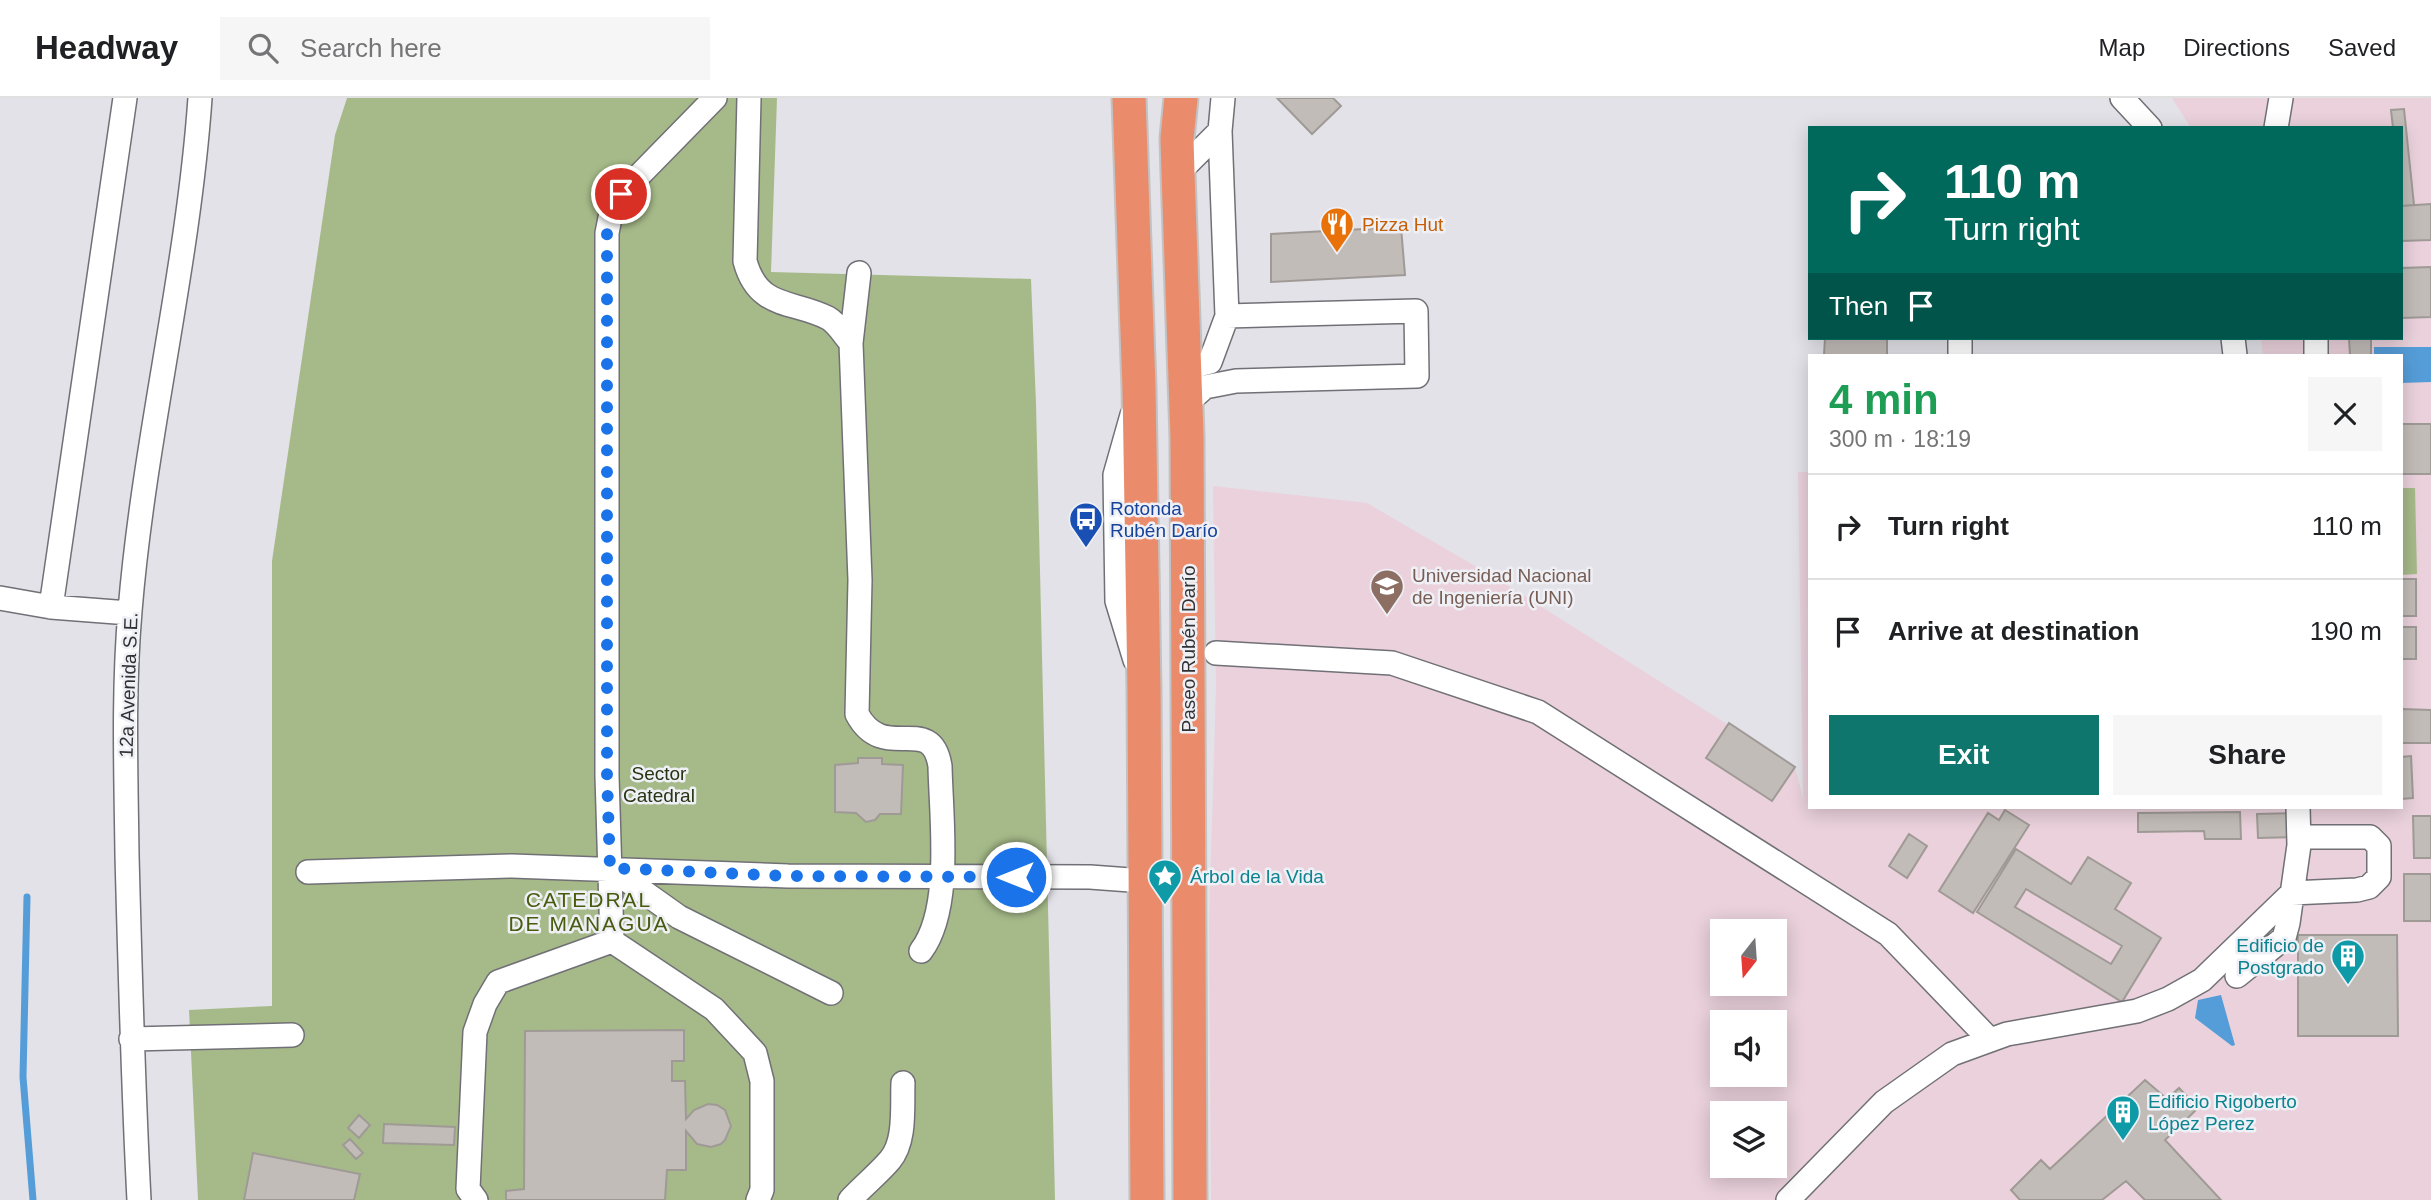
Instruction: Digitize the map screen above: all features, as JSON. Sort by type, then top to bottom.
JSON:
[{"type":"highway","points":[[1129,98],[1139,389],[1144,690],[1147,1200]]},
{"type":"highway","name":"Paseo Rubén Darío","points":[[1181,98],[1177,138],[1187,437],[1190,1200]]},
{"type":"street","points":[[51,607],[125,98]]},
{"type":"street","name":"12a Avenida S.E.","points":[[139,1200],[131,1040],[126,712],[130,612],[143,502],[194,174],[200,98]]},
{"type":"street","name":"12a Avenida S.E.","points":[[194,174],[215,98]]},
{"type":"street","points":[[612,941],[607,776],[607,233],[611,213],[621,194],[715,98]]},
{"type":"street","points":[[749,98],[745,261],[748,272],[756,286],[767,296],[830,319],[851,343]]},
{"type":"street","points":[[1185,368],[1210,362],[1227,316],[1220,131],[1223,98]]},
{"type":"street","points":[[2122,98],[2148,126]]},
{"type":"street","points":[[2276,126],[2281,98]]},
{"type":"street","points":[[1178,173],[1220,131]]},
{"type":"street","points":[[859,273],[851,343],[860,580],[857,714],[863,726],[876,736],[920,739],[933,744],[938,752],[942,877],[936,924],[929,940],[920,951]]},
{"type":"street","points":[[1187,437],[1189,401],[1205,387],[1236,381],[1417,376],[1416,311],[1227,316]]},
{"type":"street","points":[[0,598],[51,607],[130,612]]},
{"type":"street","points":[[1216,653],[1392,663],[1538,712],[1888,933],[1989,1039]]},
{"type":"street","points":[[2236,976],[2284,938],[2299,836],[2298,809]]},
{"type":"street","points":[[1788,1200],[1884,1102],[1952,1054],[1989,1039],[2137,1011],[2168,999],[2202,980],[2292,893],[2357,890],[2369,887],[2379,877],[2379,846],[2370,837],[2299,836]]},
{"type":"street","points":[[308,872],[512,866],[788,876],[1090,877],[1144,881]]},
{"type":"street","points":[[610,868],[679,917],[831,993]]},
{"type":"street","points":[[476,1200],[468,1189],[475,1032],[485,1004],[498,982],[612,941]]},
{"type":"street","points":[[612,941],[714,1009],[755,1052],[762,1081],[762,1190],[758,1200]]},
{"type":"street","points":[[131,1040],[292,1035]]},
{"type":"street","points":[[850,1200],[892,1158],[898,1146],[903,1083]]},
{"type":"shaded area","name":"Universidad Nacional de Ingeniería (UNI)","points":[[2172,98],[2431,98],[2431,1200],[1211,1200],[1209,924],[1216,688],[1213,486],[1367,503],[1499,580],[1795,767],[1803,798],[1798,472],[1808,472],[1808,809],[2403,809],[2403,354],[2263,354],[2261,340],[2403,340],[2403,126],[2190,126]]},
{"type":"green space","name":"Sector Catedral","points":[[347,98],[777,98],[771,272],[1031,279],[1055,1200],[198,1200],[189,1010],[272,1006],[272,561],[335,135]]},
{"type":"green space","points":[[2403,488],[2415,488],[2417,574],[2403,575]]},
{"type":"water","points":[[2374,347],[2431,347],[2431,382],[2403,383],[2403,354],[2374,354]]},
{"type":"water","points":[[2221,995],[2235,1045],[2232,1046],[2195,1018],[2198,1000]]},
{"type":"building","points":[[1277,98],[1333,98],[1341,106],[1312,134]]},
{"type":"building","points":[[2404,109],[2414,205],[2403,206],[2403,126],[2393,126],[2391,110]]},
{"type":"building","points":[[2431,204],[2431,240],[2403,241],[2403,206]]},
{"type":"building","name":"Pizza Hut","points":[[1401,227],[1405,275],[1271,282],[1271,234]]},
{"type":"building","points":[[2431,267],[2431,317],[2403,318],[2403,268]]},
{"type":"building","points":[[1825,340],[1887,340],[1887,354],[1824,354]]},
{"type":"building","points":[[2349,340],[2371,340],[2371,354],[2350,354]]},
{"type":"building","points":[[2403,424],[2431,424],[2431,474],[2403,474]]},
{"type":"building","points":[[2403,579],[2416,579],[2416,616],[2403,616]]},
{"type":"building","points":[[2403,627],[2416,627],[2416,659],[2403,659]]},
{"type":"building","points":[[2403,709],[2431,710],[2431,743],[2403,743]]},
{"type":"building","points":[[1729,723],[1795,767],[1772,801],[1706,758]]},
{"type":"building","points":[[2411,756],[2413,798],[2403,799],[2403,757]]},
{"type":"building","points":[[858,758],[882,758],[882,764],[903,765],[901,814],[880,814],[875,820],[866,822],[856,813],[835,812],[835,765],[858,763]]},
{"type":"building","points":[[2005,810],[2029,825],[1973,913],[1939,891],[1988,813],[1999,820]]},
{"type":"building","points":[[2240,812],[2241,839],[2205,839],[2204,831],[2138,832],[2138,813]]},
{"type":"building","points":[[2294,813],[2295,837],[2258,838],[2257,814]]},
{"type":"building","points":[[2413,816],[2431,816],[2431,858],[2414,858]]},
{"type":"building","points":[[1909,834],[1927,846],[1907,878],[1889,866]]},
{"type":"building","points":[[2016,849],[2071,884],[2088,857],[2131,883],[2115,909],[2161,938],[2122,1002],[1977,912]],"holes":[[[2026,889],[2122,946],[2111,964],[2015,907]]]},
{"type":"building","points":[[2404,874],[2431,874],[2431,921],[2404,921]]},
{"type":"building","name":"Edificio de Postgrado","points":[[2298,935],[2397,935],[2398,1036],[2298,1036]]},
{"type":"building","points":[[684,1030],[684,1061],[672,1061],[672,1081],[685,1081],[686,1119],[694,1110],[708,1104],[717,1105],[725,1110],[731,1126],[725,1140],[711,1147],[697,1144],[686,1131],[686,1170],[667,1170],[665,1200],[506,1200],[506,1191],[524,1189],[525,1031]]},
{"type":"building","name":"Edificio Rigoberto López Perez","points":[[2145,1080],[2167,1099],[2179,1088],[2198,1108],[2165,1140],[2221,1200],[2145,1200],[2126,1181],[2102,1200],[2020,1200],[2011,1190],[2041,1160],[2050,1169]]},
{"type":"building","points":[[359,1115],[370,1125],[359,1138],[348,1128]]},
{"type":"building","points":[[384,1124],[455,1127],[454,1145],[383,1143]]},
{"type":"building","points":[[350,1139],[363,1153],[356,1159],[343,1145]]},
{"type":"building","points":[[253,1153],[360,1174],[354,1200],[244,1200]]},
{"type":"waterway","points":[[27,897],[23,1077],[33,1200]]},
{"type":"place","name":"Pizza Hut","points":[[1337,254]]},
{"type":"place","name":"Rotonda Rubén Darío","points":[[1086,549]]},
{"type":"place","name":"Universidad Nacional de Ingeniería (UNI)","points":[[1387,616]]},
{"type":"place","name":"Árbol de la Vida","points":[[1165,906]]},
{"type":"place","name":"Edificio de Postgrado","points":[[2348,986]]},
{"type":"place","name":"Edificio Rigoberto López Perez","points":[[2123,1142]]},
{"type":"district","name":"CATEDRAL DE MANAGUA","points":[[589,912]]},
{"type":"route","points":[[621,194],[611,213],[607,233],[607,776],[610,868],[788,876],[1016,877]]}]
